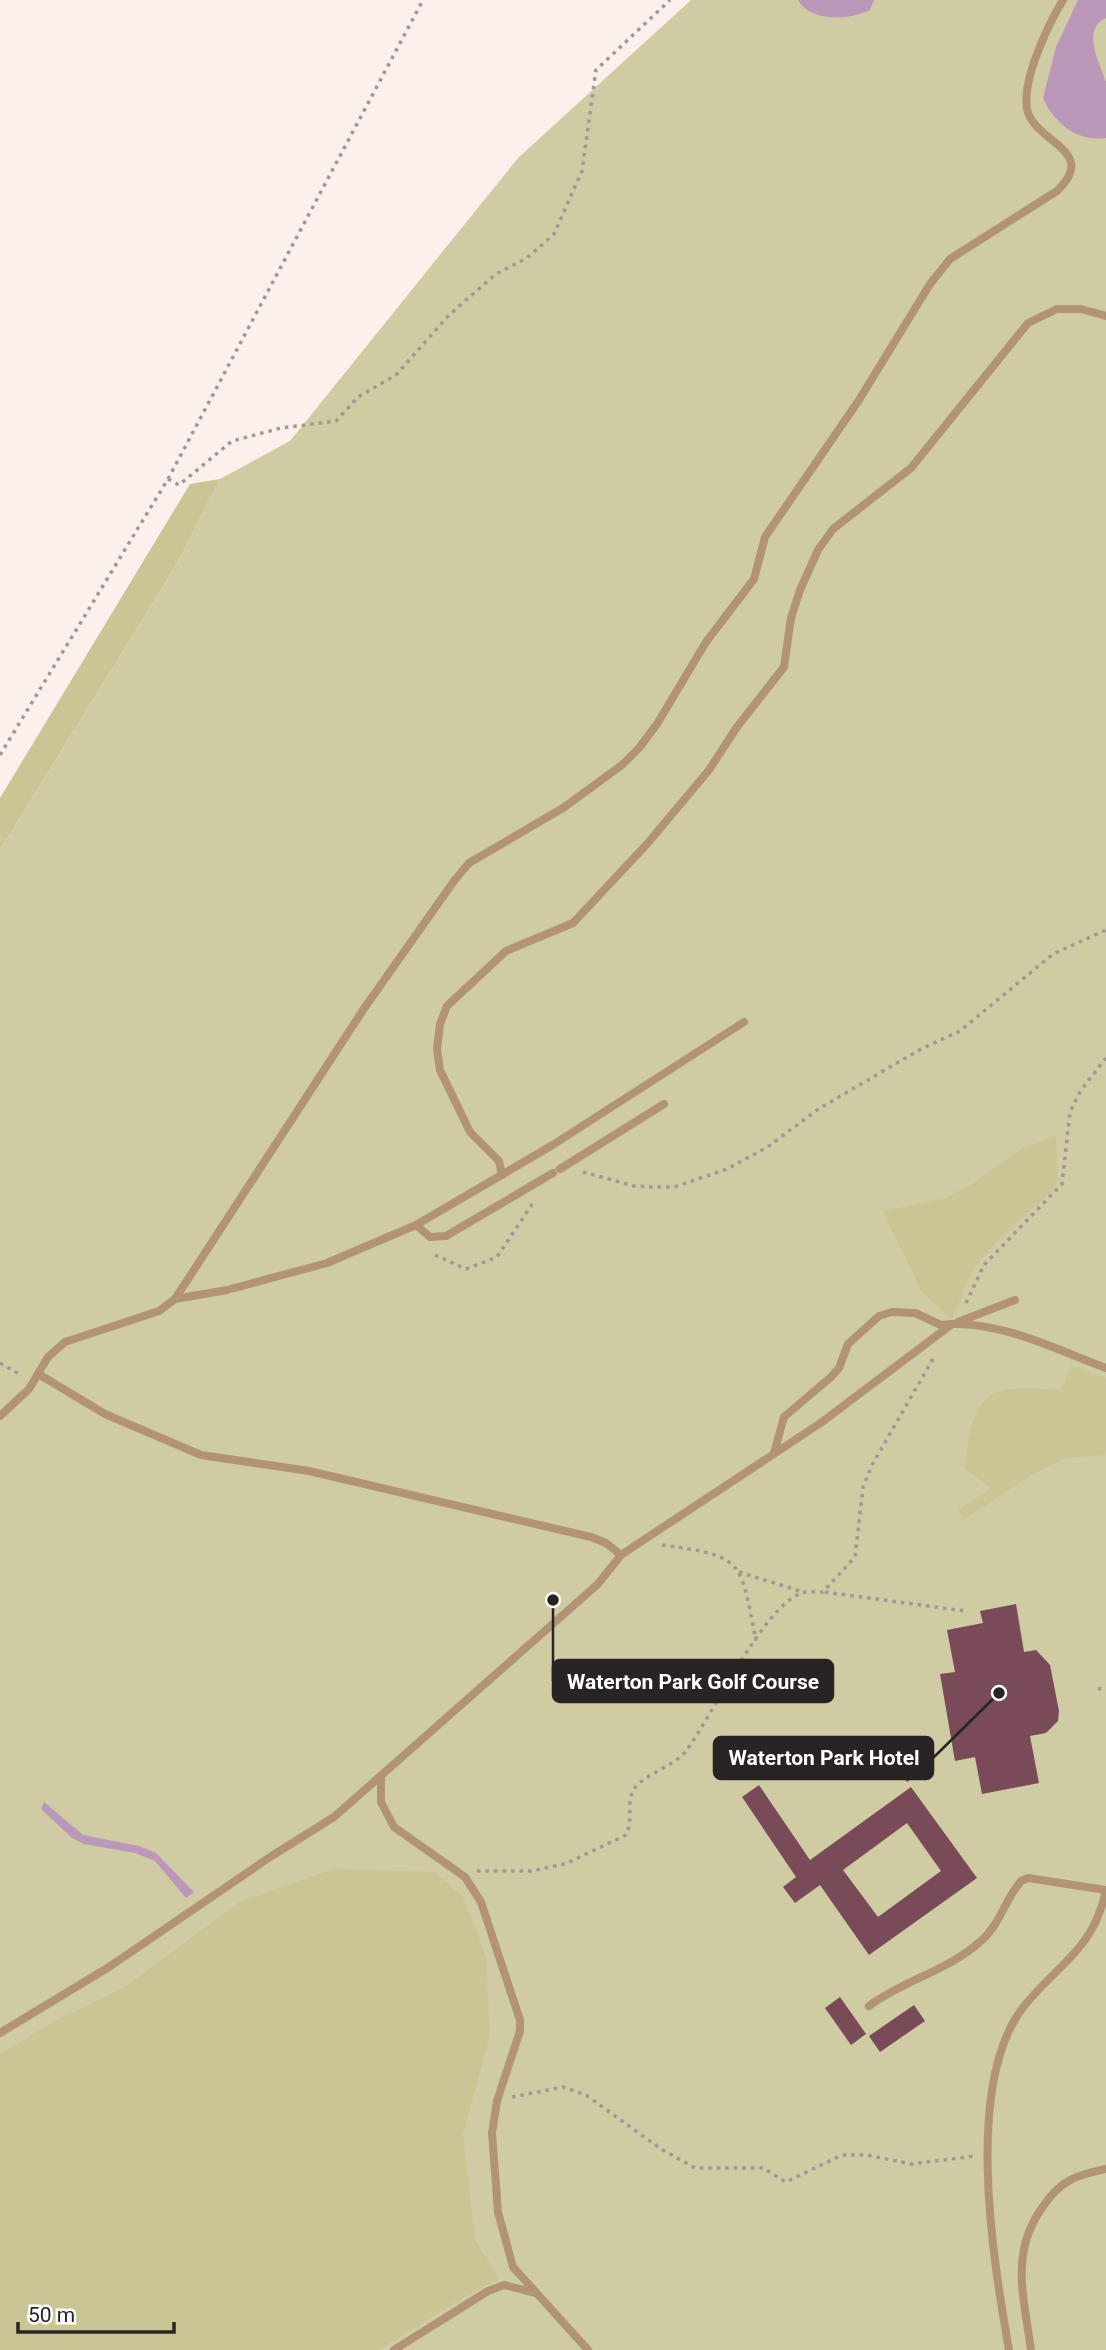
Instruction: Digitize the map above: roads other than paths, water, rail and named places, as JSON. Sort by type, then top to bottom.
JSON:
[{"type":"lane","points":[[0,1416],[38,1377],[48,1357],[65,1342],[159,1311],[175,1298],[363,1010],[469,863],[563,808],[622,765],[657,724],[706,642],[754,579],[765,537],[859,400],[930,284],[950,259],[1057,191],[1069,177],[1072,169],[1065,150],[1034,123],[1026,102],[1041,47],[1063,0]]},
{"type":"lane","points":[[502,1175],[499,1161],[470,1132],[440,1070],[437,1049],[440,1024],[447,1006],[506,951],[573,923],[647,844],[709,770],[737,727],[784,667],[791,618],[800,590],[818,550],[833,529],[911,468],[1028,323],[1057,309],[1081,309],[1106,316]]},
{"type":"lane","points":[[175,1298],[226,1290],[327,1263],[416,1225],[502,1175],[744,1022]]},
{"type":"lane","points":[[416,1225],[430,1237],[446,1236],[664,1104]]},
{"type":"lane","points":[[0,2033],[154,1938],[270,1857],[334,1817],[598,1584],[621,1555],[639,1542],[822,1422],[952,1324],[1015,1300]]},
{"type":"lane","points":[[774,1453],[784,1417],[839,1368],[848,1344],[879,1316],[892,1312],[915,1313],[941,1325],[976,1325],[1017,1334],[1106,1368]]},
{"type":"lane","points":[[38,1377],[105,1414],[201,1455],[309,1472],[399,1491],[591,1537],[606,1543],[621,1555]]},
{"type":"lane","points":[[381,1777],[381,1802],[394,1827],[466,1877],[481,1902],[520,2020],[520,2031],[497,2101],[492,2133],[498,2212],[513,2267],[588,2350]]},
{"type":"lane","points":[[869,2006],[891,1990],[950,1962],[976,1945],[984,1938],[1021,1881],[1028,1878],[1106,1890],[1102,1911],[1089,1935],[1056,1975],[1024,2006],[1003,2046],[993,2076],[988,2109],[987,2154],[1002,2312],[1009,2350]]},
{"type":"lane","points":[[1031,2350],[1021,2275],[1024,2242],[1030,2225],[1065,2181],[1076,2175],[1106,2169]]},
{"type":"lane","points":[[394,2350],[488,2291],[504,2285],[536,2294]]},
{"type":"place","name":"Waterton Park Golf Course","points":[[553,1600]]},
{"type":"place","name":"Waterton Park Hotel","points":[[999,1693]]}]
